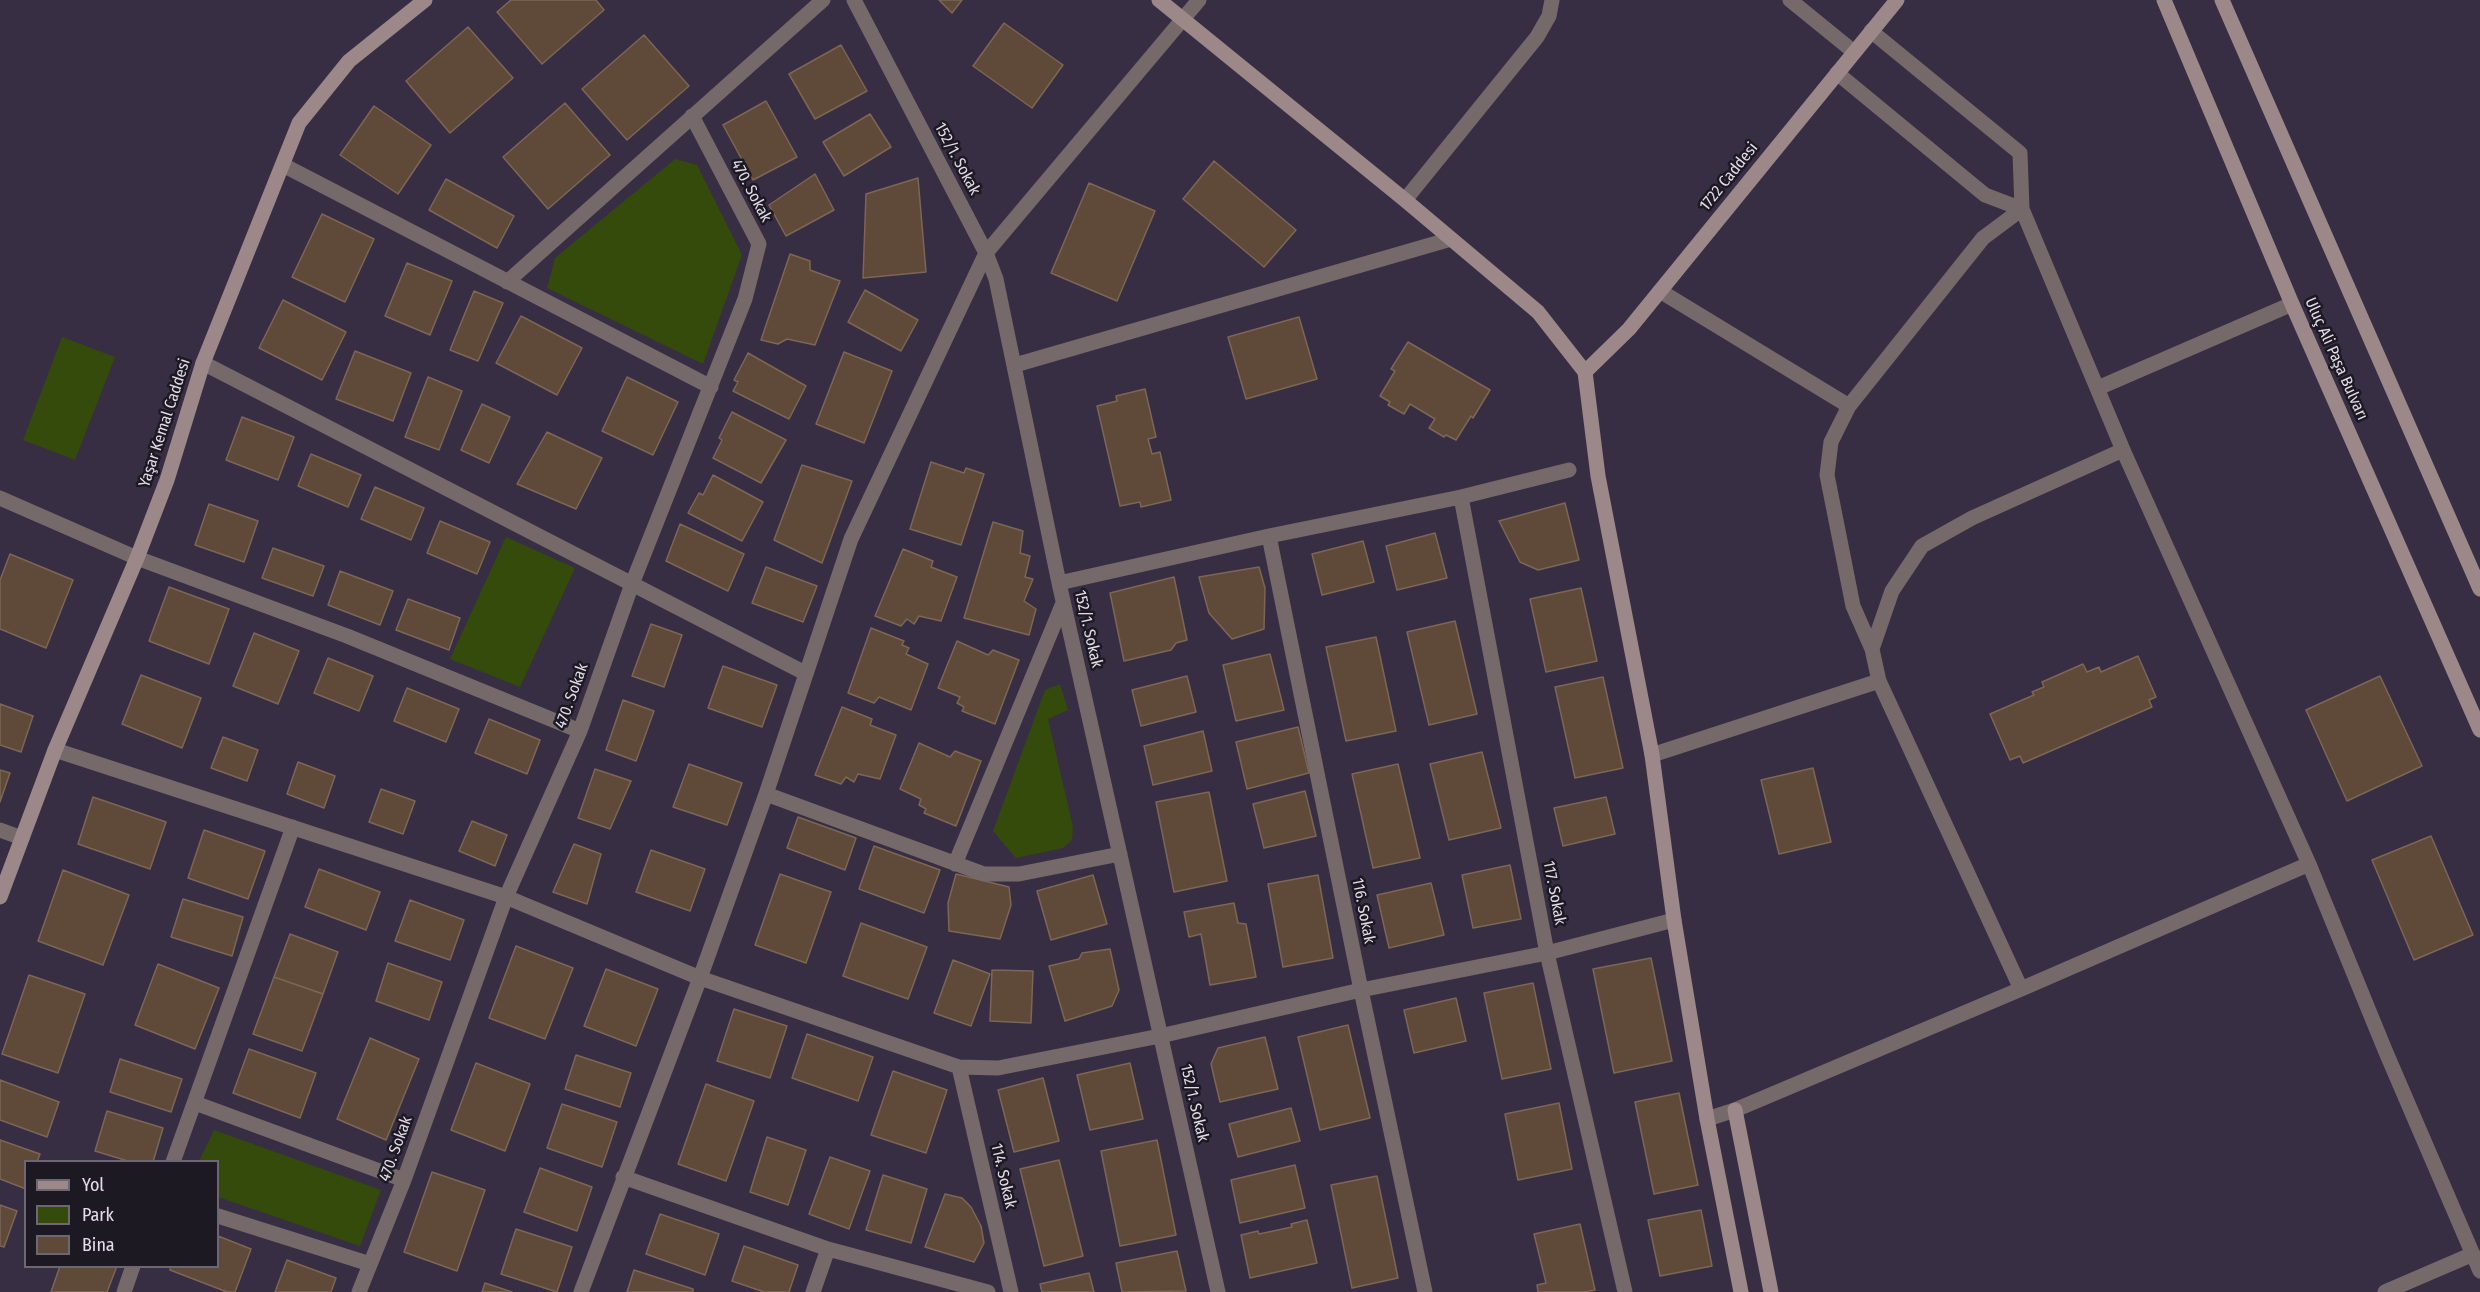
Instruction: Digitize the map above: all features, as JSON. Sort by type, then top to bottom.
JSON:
[{"type":"street","name":"Yaşar Kemal Caddesi","points":[[0,897],[55,750],[167,480],[203,363],[299,123],[349,61],[425,0]]},
{"type":"street","points":[[507,282],[824,0]]},
{"type":"street","name":"152/1. Sokak","points":[[854,0],[986,253],[996,279],[1059,583],[1218,1292]]},
{"type":"street","points":[[1159,0],[1406,200],[1538,312],[1585,372],[1598,476],[1652,755],[1674,920],[1707,1119],[1741,1292]]},
{"type":"street","points":[[581,1292],[700,978],[766,794],[851,539],[986,253],[1199,0]]},
{"type":"street","points":[[1406,200],[1537,37],[1548,16],[1552,0]]},
{"type":"street","points":[[1790,0],[1854,52]]},
{"type":"street","name":"1722 Caddesi","points":[[1585,372],[1629,329],[1897,0]]},
{"type":"street","name":"Uluç Ali Paşa Bulvarı","points":[[2164,0],[2292,304],[2480,730]]},
{"type":"street","points":[[2222,0],[2480,589]]},
{"type":"street","points":[[1872,31],[2020,153],[2022,209],[2123,450],[2308,864],[2480,1271]]},
{"type":"street","points":[[1837,73],[1985,195],[2022,209]]},
{"type":"street","name":"470. Sokak","points":[[359,1292],[404,1180],[506,897],[580,731],[632,584],[746,298],[759,244],[692,116]]},
{"type":"street","points":[[283,165],[711,387]]},
{"type":"street","points":[[2020,989],[1879,681],[1872,650],[1853,606],[1827,475],[1831,442],[1849,406],[1983,238],[2022,209]]},
{"type":"street","points":[[1015,365],[1451,239]]},
{"type":"street","points":[[1660,291],[1849,406]]},
{"type":"street","points":[[2098,388],[2292,304]]},
{"type":"street","points":[[203,363],[805,673]]},
{"type":"street","points":[[1872,650],[1892,591],[1922,546],[1972,518],[2123,450]]},
{"type":"street","points":[[1059,583],[1269,536],[1461,497],[1569,471]]},
{"type":"street","name":"117. Sokak","points":[[1461,497],[1546,953],[1625,1292]]},
{"type":"street","points":[[0,498],[136,558],[347,636],[580,731]]},
{"type":"street","name":"116. Sokak","points":[[1269,536],[1425,1292]]},
{"type":"street","points":[[955,864],[1064,603]]},
{"type":"street","points":[[1652,755],[1879,681]]},
{"type":"street","points":[[55,750],[506,897],[700,978],[959,1067],[998,1068],[1160,1036],[1361,990],[1546,953],[1674,920]]},
{"type":"street","points":[[766,794],[984,874],[1019,874],[1120,854]]},
{"type":"street","points":[[173,1160],[293,827]]},
{"type":"street","points":[[0,830],[22,838]]},
{"type":"street","points":[[1707,1119],[1735,1110],[2308,864]]},
{"type":"street","name":"114. Sokak","points":[[959,1067],[1011,1292]]},
{"type":"street","points":[[195,1103],[404,1180]]},
{"type":"street","points":[[1735,1110],[1772,1292]]},
{"type":"street","points":[[623,1177],[828,1249],[988,1292]]},
{"type":"street","points":[[219,1216],[370,1264]]},
{"type":"street","points":[[813,1292],[828,1249]]},
{"type":"street","points":[[2385,1292],[2473,1254]]},
{"type":"street","points":[[124,1292],[132,1268]]},
{"type":"green space","points":[[675,159],[697,165],[742,255],[703,364],[547,288],[555,258]]},
{"type":"green space","points":[[62,337],[115,357],[75,460],[23,440]]},
{"type":"green space","points":[[506,537],[575,568],[520,687],[450,659]]},
{"type":"green space","points":[[1060,684],[1068,710],[1048,719],[1073,827],[1072,840],[1063,848],[1016,858],[993,831],[1045,690]]},
{"type":"green space","points":[[214,1130],[381,1190],[360,1246],[219,1197],[219,1160],[199,1160]]},
{"type":"building","points":[[511,0],[596,0],[604,10],[542,64],[497,12]]},
{"type":"building","points":[[939,0],[962,0],[952,13]]},
{"type":"building","points":[[1004,23],[1063,65],[1032,108],[973,66]]},
{"type":"building","points":[[468,27],[513,78],[450,133],[406,81]]},
{"type":"building","points":[[644,35],[689,86],[627,140],[582,89]]},
{"type":"building","points":[[841,45],[867,91],[815,119],[789,74]]},
{"type":"building","points":[[766,101],[797,157],[753,180],[723,125]]},
{"type":"building","points":[[565,103],[610,155],[548,209],[503,157]]},
{"type":"building","points":[[374,106],[431,145],[398,194],[340,155]]},
{"type":"building","points":[[870,114],[891,147],[844,176],[823,142]]},
{"type":"building","points":[[1214,161],[1296,230],[1264,267],[1183,199]]},
{"type":"building","points":[[815,174],[834,210],[786,236],[769,205]]},
{"type":"building","points":[[918,178],[926,272],[863,278],[866,194]]},
{"type":"building","points":[[446,179],[514,216],[497,248],[429,210]]},
{"type":"building","points":[[1089,183],[1155,211],[1117,301],[1051,273]]},
{"type":"building","points":[[322,214],[374,239],[345,302],[292,277]]},
{"type":"building","points":[[790,254],[810,261],[810,270],[840,281],[815,345],[787,339],[778,344],[761,340]]},
{"type":"building","points":[[407,263],[452,281],[430,335],[385,316]]},
{"type":"building","points":[[865,290],[918,320],[901,351],[848,322]]},
{"type":"building","points":[[474,291],[503,303],[478,361],[450,350]]},
{"type":"building","points":[[283,300],[346,332],[322,380],[259,348]]},
{"type":"building","points":[[521,316],[582,348],[557,395],[496,363]]},
{"type":"building","points":[[1299,317],[1317,379],[1246,399],[1228,337]]},
{"type":"building","points":[[1408,342],[1490,390],[1456,440],[1446,435],[1444,437],[1429,428],[1435,419],[1410,404],[1404,414],[1388,405],[1390,402],[1380,396],[1395,371],[1391,369]]},
{"type":"building","points":[[355,351],[411,373],[393,421],[336,399]]},
{"type":"building","points":[[844,352],[892,371],[864,443],[816,424]]},
{"type":"building","points":[[748,353],[806,386],[789,419],[733,391],[738,382],[734,380]]},
{"type":"building","points":[[428,377],[462,391],[439,450],[405,437]]},
{"type":"building","points":[[627,377],[678,402],[653,455],[602,431]]},
{"type":"building","points":[[1145,389],[1156,437],[1148,439],[1152,454],[1160,452],[1171,500],[1141,507],[1140,502],[1120,506],[1097,406],[1117,401],[1116,396]]},
{"type":"building","points":[[482,404],[510,417],[489,463],[461,450]]},
{"type":"building","points":[[732,412],[786,440],[761,483],[713,458],[722,440],[719,438]]},
{"type":"building","points":[[242,417],[294,437],[278,480],[226,460]]},
{"type":"building","points":[[547,432],[602,458],[576,509],[517,484]]},
{"type":"building","points":[[311,454],[361,475],[348,507],[298,486]]},
{"type":"building","points":[[931,462],[964,473],[966,468],[984,474],[961,545],[910,529]]},
{"type":"building","points":[[802,465],[852,481],[822,563],[774,540]]},
{"type":"building","points":[[713,475],[763,502],[742,541],[688,513],[699,493],[703,495]]},
{"type":"building","points":[[375,487],[424,508],[411,540],[361,519]]},
{"type":"building","points":[[1565,503],[1579,560],[1538,570],[1520,562],[1499,521]]},
{"type":"building","points":[[209,504],[258,521],[244,562],[195,545]]},
{"type":"building","points":[[440,521],[490,542],[477,574],[427,553]]},
{"type":"building","points":[[993,522],[1023,531],[1020,553],[1030,556],[1025,577],[1033,579],[1024,601],[1036,609],[1029,635],[964,618]]},
{"type":"building","points":[[680,524],[744,554],[728,591],[666,561]]},
{"type":"building","points":[[1435,533],[1447,578],[1397,590],[1386,546]]},
{"type":"building","points":[[1363,541],[1374,582],[1322,595],[1312,554]]},
{"type":"building","points":[[273,548],[324,566],[313,596],[262,578]]},
{"type":"building","points":[[903,549],[933,561],[931,567],[957,577],[941,621],[919,616],[914,624],[907,619],[901,626],[875,616]]},
{"type":"building","points":[[10,554],[73,580],[46,648],[0,629],[0,580]]},
{"type":"building","points":[[766,567],[817,586],[803,622],[752,603]]},
{"type":"building","points":[[1259,567],[1265,588],[1264,629],[1232,639],[1209,613],[1199,577]]},
{"type":"building","points":[[340,571],[393,591],[380,625],[328,605]]},
{"type":"building","points":[[1174,577],[1187,640],[1176,643],[1171,650],[1124,661],[1110,593]]},
{"type":"building","points":[[169,587],[229,609],[209,664],[149,641]]},
{"type":"building","points":[[1581,588],[1597,661],[1546,672],[1530,599]]},
{"type":"building","points":[[408,599],[460,618],[449,650],[396,630]]},
{"type":"building","points":[[1455,621],[1477,714],[1429,725],[1407,632]]},
{"type":"building","points":[[651,624],[682,635],[664,687],[632,676]]},
{"type":"building","points":[[871,628],[904,641],[902,645],[909,648],[906,654],[928,664],[911,710],[879,697],[874,703],[848,693]]},
{"type":"building","points":[[254,633],[299,651],[278,704],[233,686]]},
{"type":"building","points":[[1376,637],[1396,731],[1346,741],[1326,647]]},
{"type":"building","points":[[957,641],[988,655],[993,650],[1019,660],[995,724],[962,711],[964,707],[957,703],[960,697],[938,688]]},
{"type":"building","points":[[1270,654],[1284,710],[1236,721],[1223,665]]},
{"type":"building","points":[[2138,656],[2156,697],[2149,700],[2152,707],[2023,763],[2020,756],[2010,760],[1990,714],[2034,695],[2032,692],[2044,687],[2042,682],[2083,664],[2087,672],[2099,667],[2101,672]]},
{"type":"building","points":[[328,658],[373,676],[359,711],[314,693]]},
{"type":"building","points":[[723,666],[777,685],[762,727],[708,708]]},
{"type":"building","points":[[141,675],[201,698],[182,748],[122,724]]},
{"type":"building","points":[[1187,676],[1196,712],[1141,726],[1132,690]]},
{"type":"building","points":[[2380,676],[2422,766],[2347,801],[2306,710]]},
{"type":"building","points":[[1603,677],[1623,768],[1575,778],[1555,687]]},
{"type":"building","points":[[407,688],[459,709],[446,742],[394,721]]},
{"type":"building","points":[[623,700],[654,711],[636,761],[606,750]]},
{"type":"building","points":[[0,704],[33,716],[21,752],[0,745]]},
{"type":"building","points":[[842,707],[872,719],[870,725],[896,735],[880,779],[858,774],[854,782],[846,777],[841,784],[815,775]]},
{"type":"building","points":[[489,719],[540,740],[527,774],[475,753]]},
{"type":"building","points":[[1298,727],[1309,773],[1247,789],[1236,742]]},
{"type":"building","points":[[1203,731],[1212,771],[1153,785],[1144,746]]},
{"type":"building","points":[[223,737],[258,750],[247,781],[211,768]]},
{"type":"building","points":[[919,743],[950,757],[955,751],[981,761],[956,826],[924,813],[926,809],[919,805],[921,799],[900,789]]},
{"type":"building","points":[[1482,752],[1501,828],[1449,840],[1430,764]]},
{"type":"building","points":[[298,762],[335,776],[324,808],[287,794]]},
{"type":"building","points":[[689,764],[742,783],[727,825],[673,807]]},
{"type":"building","points":[[1398,764],[1420,858],[1373,868],[1352,774]]},
{"type":"building","points":[[1813,768],[1831,842],[1779,854],[1761,780]]},
{"type":"building","points":[[595,769],[631,781],[610,829],[578,818]]},
{"type":"building","points":[[0,770],[10,773],[0,802]]},
{"type":"building","points":[[381,789],[415,801],[403,834],[369,822]]},
{"type":"building","points":[[1305,791],[1316,836],[1264,848],[1253,804]]},
{"type":"building","points":[[1209,792],[1227,881],[1174,892],[1156,802]]},
{"type":"building","points":[[93,797],[166,822],[150,869],[78,844]]},
{"type":"building","points":[[1606,797],[1615,834],[1563,846],[1554,808]]},
{"type":"building","points":[[798,817],[856,838],[845,870],[787,848]]},
{"type":"building","points":[[472,821],[507,835],[495,866],[459,851]]},
{"type":"building","points":[[204,830],[265,851],[248,899],[188,878]]},
{"type":"building","points":[[2431,836],[2473,935],[2414,960],[2372,860]]},
{"type":"building","points":[[574,844],[601,854],[587,904],[553,892]]},
{"type":"building","points":[[874,846],[940,870],[924,913],[859,889]]},
{"type":"building","points":[[651,850],[705,869],[690,911],[636,892]]},
{"type":"building","points":[[1510,865],[1521,919],[1473,928],[1462,875]]},
{"type":"building","points":[[319,869],[380,892],[366,930],[305,907]]},
{"type":"building","points":[[63,870],[129,895],[103,965],[38,941]]},
{"type":"building","points":[[780,874],[831,892],[806,963],[755,945]]},
{"type":"building","points":[[956,874],[1009,887],[1011,905],[1000,939],[949,931],[948,903]]},
{"type":"building","points":[[1093,875],[1107,924],[1051,940],[1037,891]]},
{"type":"building","points":[[1318,875],[1333,958],[1283,967],[1268,884]]},
{"type":"building","points":[[1431,883],[1444,935],[1389,948],[1377,895]]},
{"type":"building","points":[[183,899],[243,917],[232,956],[171,937]]},
{"type":"building","points":[[410,900],[464,920],[450,960],[395,941]]},
{"type":"building","points":[[1234,903],[1238,923],[1246,924],[1256,977],[1210,985],[1201,934],[1189,937],[1184,912]]},
{"type":"building","points":[[861,923],[927,947],[908,999],[843,976]]},
{"type":"building","points":[[290,934],[338,952],[323,994],[274,977]]},
{"type":"building","points":[[516,946],[573,968],[545,1039],[489,1018]]},
{"type":"building","points":[[1110,949],[1119,990],[1112,1006],[1065,1021],[1049,966],[1079,959],[1082,953]]},
{"type":"building","points":[[1651,958],[1672,1061],[1614,1073],[1593,969]]},
{"type":"building","points":[[953,960],[990,974],[971,1026],[934,1013]]},
{"type":"building","points":[[388,963],[442,982],[429,1020],[376,1001]]},
{"type":"building","points":[[158,964],[219,988],[195,1049],[135,1025]]},
{"type":"building","points":[[606,969],[658,989],[636,1046],[584,1026]]},
{"type":"building","points":[[992,970],[1033,971],[1031,1023],[990,1021]]},
{"type":"building","points":[[29,975],[85,994],[58,1073],[2,1054]]},
{"type":"building","points":[[274,977],[323,994],[302,1051],[253,1034]]},
{"type":"building","points":[[1533,983],[1551,1069],[1502,1079],[1484,993]]},
{"type":"building","points":[[1456,998],[1466,1041],[1414,1053],[1404,1010]]},
{"type":"building","points":[[734,1009],[787,1026],[770,1078],[717,1061]]},
{"type":"building","points":[[1348,1025],[1370,1118],[1320,1130],[1298,1037]]},
{"type":"building","points":[[807,1034],[873,1057],[858,1101],[792,1078]]},
{"type":"building","points":[[1265,1037],[1278,1089],[1220,1102],[1211,1064],[1218,1048]]},
{"type":"building","points":[[370,1038],[419,1059],[386,1140],[337,1119]]},
{"type":"building","points":[[249,1049],[316,1073],[300,1118],[233,1093]]},
{"type":"building","points":[[576,1055],[631,1073],[620,1107],[565,1089]]},
{"type":"building","points":[[120,1059],[182,1079],[171,1112],[110,1092]]},
{"type":"building","points":[[476,1063],[530,1084],[505,1151],[451,1130]]},
{"type":"building","points":[[1130,1063],[1143,1119],[1090,1130],[1077,1075]]},
{"type":"building","points":[[893,1071],[947,1090],[926,1153],[871,1135]]},
{"type":"building","points":[[1043,1078],[1059,1141],[1014,1152],[998,1090]]},
{"type":"building","points":[[0,1080],[59,1102],[47,1137],[0,1120]]},
{"type":"building","points":[[706,1084],[754,1101],[726,1181],[678,1164]]},
{"type":"building","points":[[1679,1093],[1698,1185],[1654,1194],[1635,1102]]},
{"type":"building","points":[[1559,1103],[1572,1169],[1518,1180],[1505,1114]]},
{"type":"building","points":[[562,1104],[617,1122],[602,1167],[547,1148]]},
{"type":"building","points":[[1291,1108],[1300,1141],[1238,1157],[1229,1124]]},
{"type":"building","points":[[107,1111],[163,1128],[154,1160],[124,1160],[95,1151]]},
{"type":"building","points":[[767,1137],[806,1150],[788,1205],[750,1192]]},
{"type":"building","points":[[0,1140],[40,1154],[38,1160],[24,1160],[24,1188],[0,1179]]},
{"type":"building","points":[[1157,1140],[1176,1235],[1120,1246],[1101,1151]]},
{"type":"building","points":[[830,1157],[870,1171],[849,1229],[809,1214]]},
{"type":"building","points":[[1059,1160],[1083,1256],[1044,1266],[1020,1169]]},
{"type":"building","points":[[1295,1165],[1305,1208],[1240,1223],[1231,1180]]},
{"type":"building","points":[[540,1168],[592,1187],[577,1231],[524,1212]]},
{"type":"building","points":[[432,1172],[485,1190],[457,1271],[404,1252]]},
{"type":"building","points":[[883,1175],[927,1189],[911,1243],[866,1230]]},
{"type":"building","points":[[1377,1176],[1398,1278],[1352,1288],[1331,1185]]},
{"type":"building","points":[[945,1194],[962,1198],[971,1207],[981,1226],[984,1243],[974,1262],[925,1247]]},
{"type":"building","points":[[0,1205],[17,1211],[4,1247],[0,1246]]},
{"type":"building","points":[[1701,1210],[1712,1266],[1660,1276],[1648,1220]]},
{"type":"building","points":[[660,1214],[719,1234],[705,1275],[646,1254]]},
{"type":"building","points":[[1307,1220],[1317,1263],[1250,1278],[1241,1235],[1258,1231],[1259,1234],[1292,1227],[1291,1224]]},
{"type":"building","points":[[1580,1224],[1595,1290],[1538,1292],[1537,1285],[1546,1283],[1534,1234]]},
{"type":"building","points":[[516,1229],[572,1247],[557,1292],[501,1274]]},
{"type":"building","points":[[219,1236],[251,1249],[235,1292],[227,1292],[170,1270],[170,1268],[219,1268]]},
{"type":"building","points":[[744,1246],[798,1265],[789,1292],[764,1292],[732,1281]]},
{"type":"building","points":[[1177,1251],[1186,1291],[1122,1292],[1116,1263]]},
{"type":"building","points":[[287,1260],[336,1278],[331,1292],[275,1292]]},
{"type":"building","points":[[59,1268],[116,1268],[107,1292],[51,1292]]},
{"type":"building","points":[[634,1270],[693,1289],[693,1292],[627,1292]]},
{"type":"building","points":[[1089,1273],[1094,1292],[1042,1292],[1040,1284]]},
{"type":"building","points":[[485,1283],[512,1292],[482,1292]]}]
